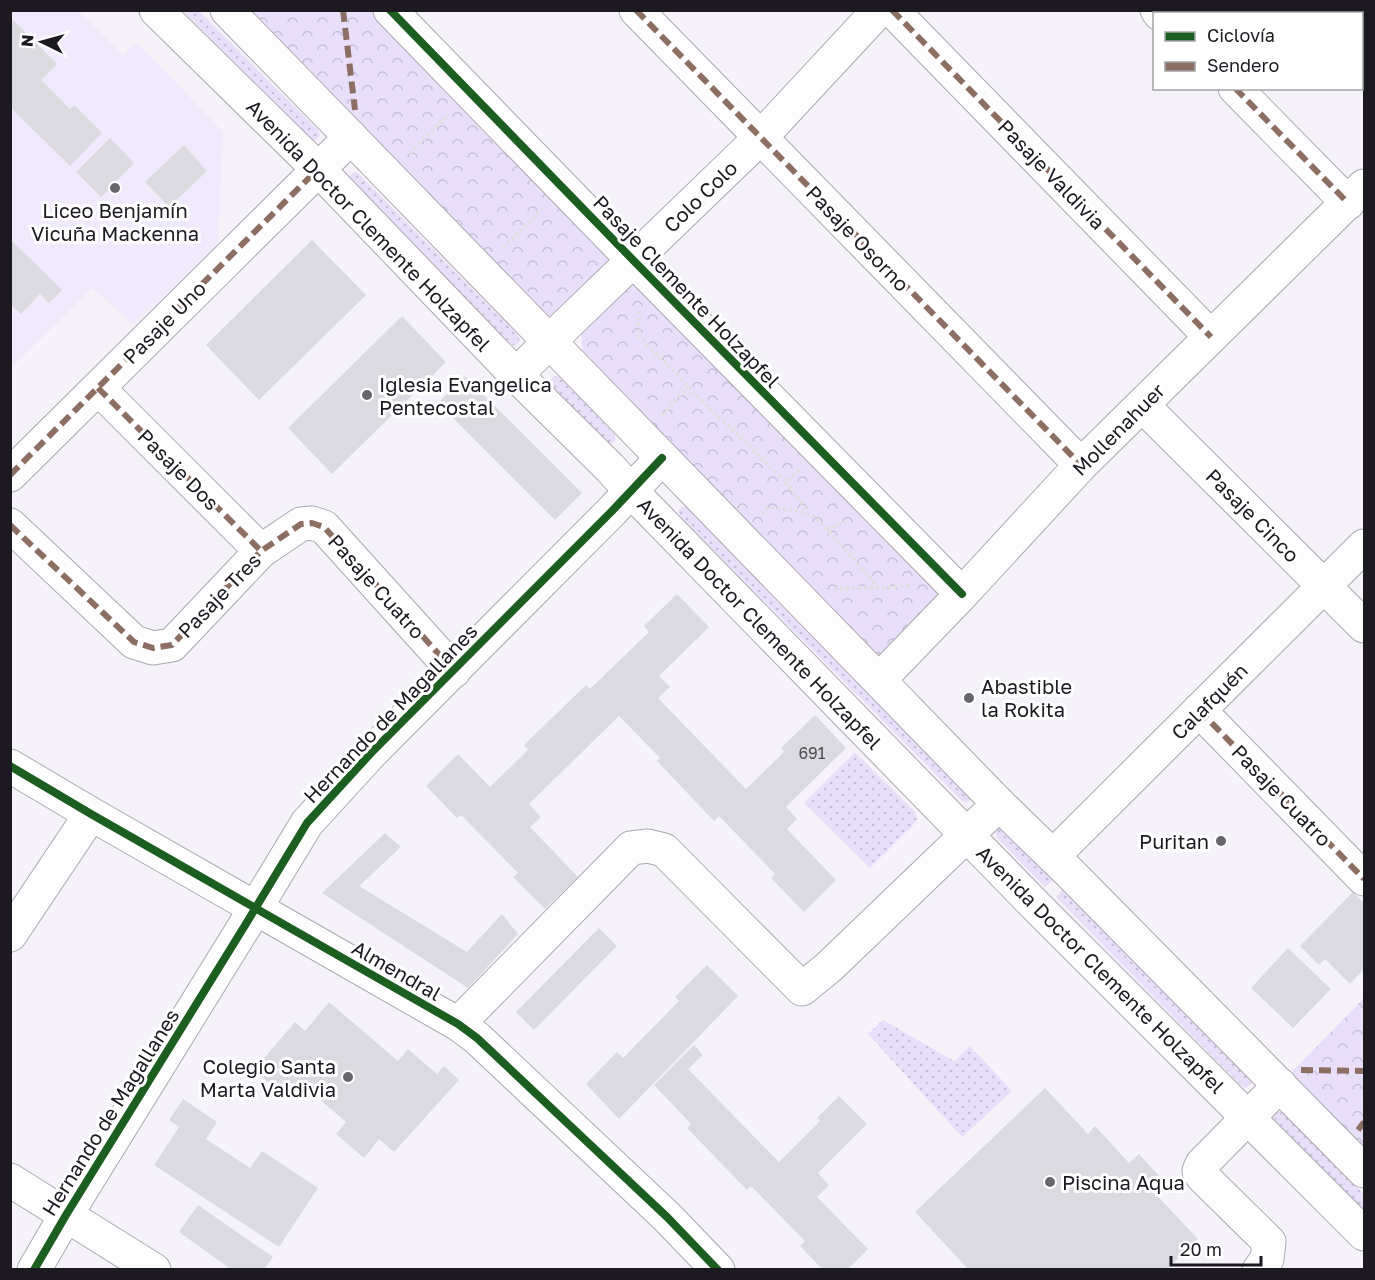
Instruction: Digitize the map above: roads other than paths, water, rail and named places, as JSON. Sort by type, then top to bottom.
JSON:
[{"type":"street","name":"Avenida Doctor Clemente Holzapfel","points":[[156,10],[318,169],[516,375],[610,468],[1036,906],[1365,1234]]},
{"type":"street","points":[[227,10],[999,804],[1365,1171]]},
{"type":"street","name":"Pasaje Clemente Holzapfel","points":[[390,10],[962,594]]},
{"type":"street","name":"Pasaje Osorno","points":[[636,10],[1081,465]]},
{"type":"street","name":"Colo Colo","points":[[516,375],[760,138],[879,10]]},
{"type":"street","name":"Pasaje Valdivia","points":[[892,10],[1211,337]]},
{"type":"street","points":[[1236,90],[1356,195]]},
{"type":"street","points":[[318,169],[351,137]]},
{"type":"street","name":"Pasaje Uno","points":[[10,475],[318,169]]},
{"type":"street","name":"Mollenahuer","points":[[879,680],[1081,465],[1356,195]]},
{"type":"street","name":"Pasaje Dos","points":[[98,388],[261,551]]},
{"type":"street","name":"Pasaje Cinco","points":[[1142,405],[1365,626]]},
{"type":"street","name":"Hernando de Magallanes","points":[[34,1269],[307,823],[371,753],[662,458]]},
{"type":"street","name":"Pasaje Tres","points":[[10,525],[134,642],[153,648],[172,645],[261,551],[300,524],[312,523],[324,527]]},
{"type":"street","name":"Pasaje Cuatro","points":[[324,527],[454,670]]},
{"type":"street","name":"Calafquén","points":[[1053,856],[1365,546]]},
{"type":"street","name":"Pasaje Cuatro","points":[[1199,710],[1365,879]]},
{"type":"street","name":"Almendral","points":[[10,766],[458,1024],[477,1038],[667,1217],[718,1269]]},
{"type":"street","points":[[458,1024],[631,848],[648,846],[664,850],[802,989],[829,967],[999,804]]},
{"type":"street","points":[[10,935],[91,814]]},
{"type":"street","points":[[1259,1269],[1267,1259],[1269,1242],[1199,1171],[1202,1164],[1280,1085]]},
{"type":"street","points":[[10,1180],[154,1269]]},
{"type":"place","name":"Liceo Benjamín Vicuña Mackenna","points":[[115,188]]},
{"type":"place","name":"Iglesia Evangelica Pentecostal","points":[[367,395]]},
{"type":"place","name":"Abastible la Rokita","points":[[969,698]]},
{"type":"place","name":"Puritan","points":[[1221,841]]},
{"type":"place","name":"Colegio Santa Marta Valdivia","points":[[348,1077]]},
{"type":"place","name":"Piscina Aqua","points":[[1050,1182]]}]
